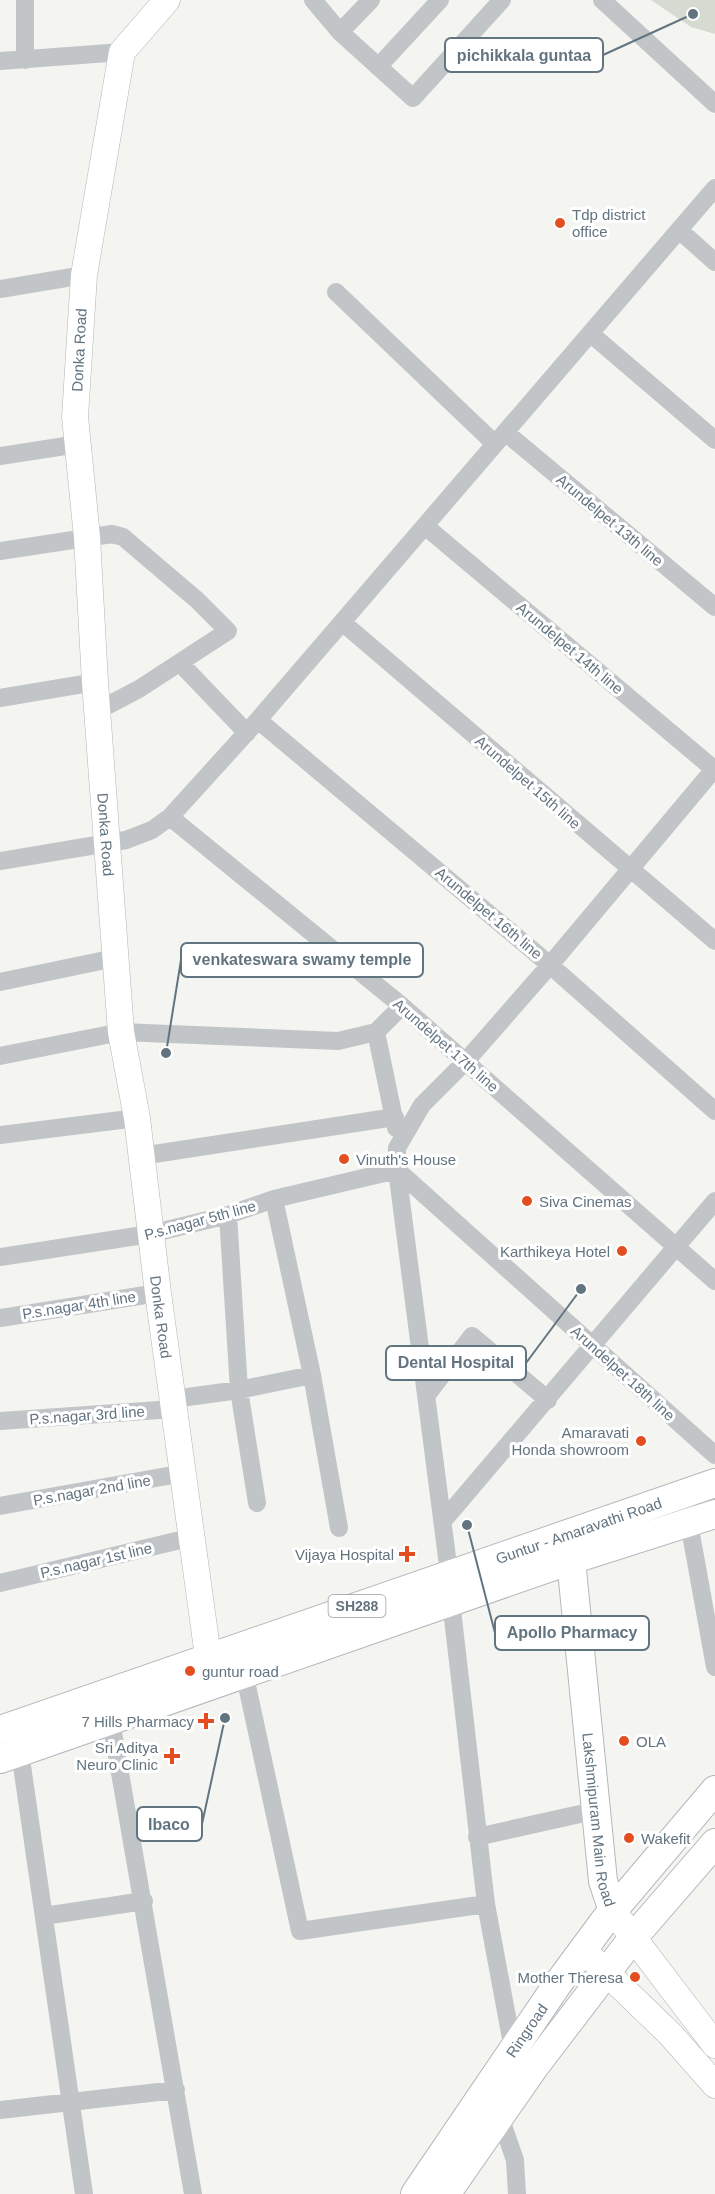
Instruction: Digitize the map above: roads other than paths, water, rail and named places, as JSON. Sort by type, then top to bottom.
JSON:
[{"type":"main road","name":"Guntur - Amaravathi Road","points":[[10,1755],[111,1721],[210,1671],[450,1573],[715,1483]]},
{"type":"main road","name":"Guntur - Amaravathi Road","points":[[0,1730],[210,1671],[244,1672],[571,1560],[703,1518]]},
{"type":"main road","name":"Lakshmipuram Main Road","points":[[571,1560],[598,1810],[603,1881],[613,1911]]},
{"type":"main road","name":"Ringroad","points":[[415,2194],[583,1950],[715,1790]]},
{"type":"main road","name":"Ringroad","points":[[446,2194],[632,1939],[715,1843]]},
{"type":"street","points":[[25,60],[26,0]]},
{"type":"street","points":[[0,62],[122,52],[167,0]]},
{"type":"street","points":[[313,0],[340,32],[413,98],[502,0]]},
{"type":"street","points":[[340,32],[371,0]]},
{"type":"street","points":[[378,67],[440,0]]},
{"type":"street","points":[[602,0],[715,104]]},
{"type":"street","name":"Donka Road","points":[[122,52],[84,275],[75,417],[87,537],[95,682],[121,1032],[137,1118],[150,1234],[210,1671]]},
{"type":"street","points":[[0,861],[139,837],[170,816],[253,726],[715,188]]},
{"type":"street","points":[[679,230],[715,262]]},
{"type":"street","points":[[0,289],[84,275]]},
{"type":"street","name":"Arundelpet 13th line","points":[[336,292],[500,438],[715,607]]},
{"type":"street","points":[[591,333],[715,440]]},
{"type":"street","points":[[0,456],[78,444]]},
{"type":"street","name":"Arundelpet 14th line","points":[[425,526],[715,769]]},
{"type":"street","points":[[0,551],[112,534],[123,537],[197,600],[228,631],[180,663],[98,711]]},
{"type":"street","name":"Arundelpet 15th line","points":[[342,622],[715,941]]},
{"type":"street","name":"Arundelpet 16th line","points":[[180,663],[253,726],[550,965],[715,1111]]},
{"type":"street","points":[[0,698],[95,682]]},
{"type":"street","points":[[397,1148],[422,1105],[466,1061],[550,965],[715,769]]},
{"type":"street","name":"Arundelpet 17th line","points":[[170,816],[402,1006],[715,1281]]},
{"type":"street","points":[[0,982],[115,958]]},
{"type":"street","points":[[0,1056],[121,1032],[338,1041],[376,1032],[402,1006]]},
{"type":"street","points":[[376,1032],[395,1117],[397,1170],[450,1573]]},
{"type":"street","points":[[141,1156],[395,1117]]},
{"type":"street","points":[[0,1135],[137,1118]]},
{"type":"street","name":"P.s.nagar 5th line","points":[[0,1257],[150,1234],[228,1215],[274,1199],[397,1170]]},
{"type":"street","name":"Arundelpet 18th line","points":[[397,1170],[715,1455]]},
{"type":"street","points":[[274,1199],[312,1375],[339,1528]]},
{"type":"street","points":[[443,1521],[715,1201]]},
{"type":"street","points":[[228,1215],[239,1390],[257,1503]]},
{"type":"street","name":"P.s.nagar 4th line","points":[[0,1318],[158,1293]]},
{"type":"street","points":[[426,1396],[472,1336],[548,1400]]},
{"type":"street","name":"P.s.nagar 3rd line","points":[[0,1421],[174,1404],[312,1375]]},
{"type":"street","name":"P.s.nagar 2nd line","points":[[0,1506],[184,1473]]},
{"type":"street","points":[[682,1494],[703,1518],[715,1667]]},
{"type":"street","name":"P.s.nagar 1st line","points":[[0,1583],[193,1537]]},
{"type":"street","points":[[452,1601],[486,1904],[513,2049]]},
{"type":"street","points":[[244,1672],[300,1931],[486,1904]]},
{"type":"street","points":[[111,1721],[193,2194]]},
{"type":"street","points":[[10,1755],[44,1916],[84,2194]]},
{"type":"street","points":[[477,1837],[598,1810]]},
{"type":"street","points":[[44,1916],[144,1901]]},
{"type":"street","name":"Lakshmipuram Main Road","points":[[613,1911],[632,1939],[715,2045]]},
{"type":"street","points":[[583,1950],[670,2034],[715,2085]]},
{"type":"street","points":[[0,2110],[176,2090]]},
{"type":"street","points":[[500,2117],[514,2160],[517,2194]]},
{"type":"place","name":"pichikkala guntaa","points":[[693,14]]},
{"type":"place","name":"Tdp district office","points":[[560,223]]},
{"type":"place","name":"venkateswara swamy temple","points":[[166,1053]]},
{"type":"place","name":"Vinuth's House","points":[[344,1159]]},
{"type":"place","name":"Siva Cinemas","points":[[527,1201]]},
{"type":"place","name":"Karthikeya Hotel","points":[[622,1251]]},
{"type":"place","name":"Dental Hospital","points":[[581,1289]]},
{"type":"place","name":"Amaravati Honda showroom","points":[[641,1441]]},
{"type":"place","name":"Apollo Pharmacy","points":[[467,1525]]},
{"type":"place","name":"Vijaya Hospital","points":[[407,1554]]},
{"type":"place","name":"guntur road","points":[[190,1671]]},
{"type":"place","name":"Ibaco","points":[[225,1718]]},
{"type":"place","name":"7 Hills Pharmacy","points":[[206,1721]]},
{"type":"place","name":"OLA","points":[[624,1741]]},
{"type":"place","name":"Sri Aditya Neuro Clinic","points":[[172,1756]]},
{"type":"place","name":"Wakefit","points":[[629,1838]]},
{"type":"place","name":"Mother Theresa","points":[[635,1977]]}]
